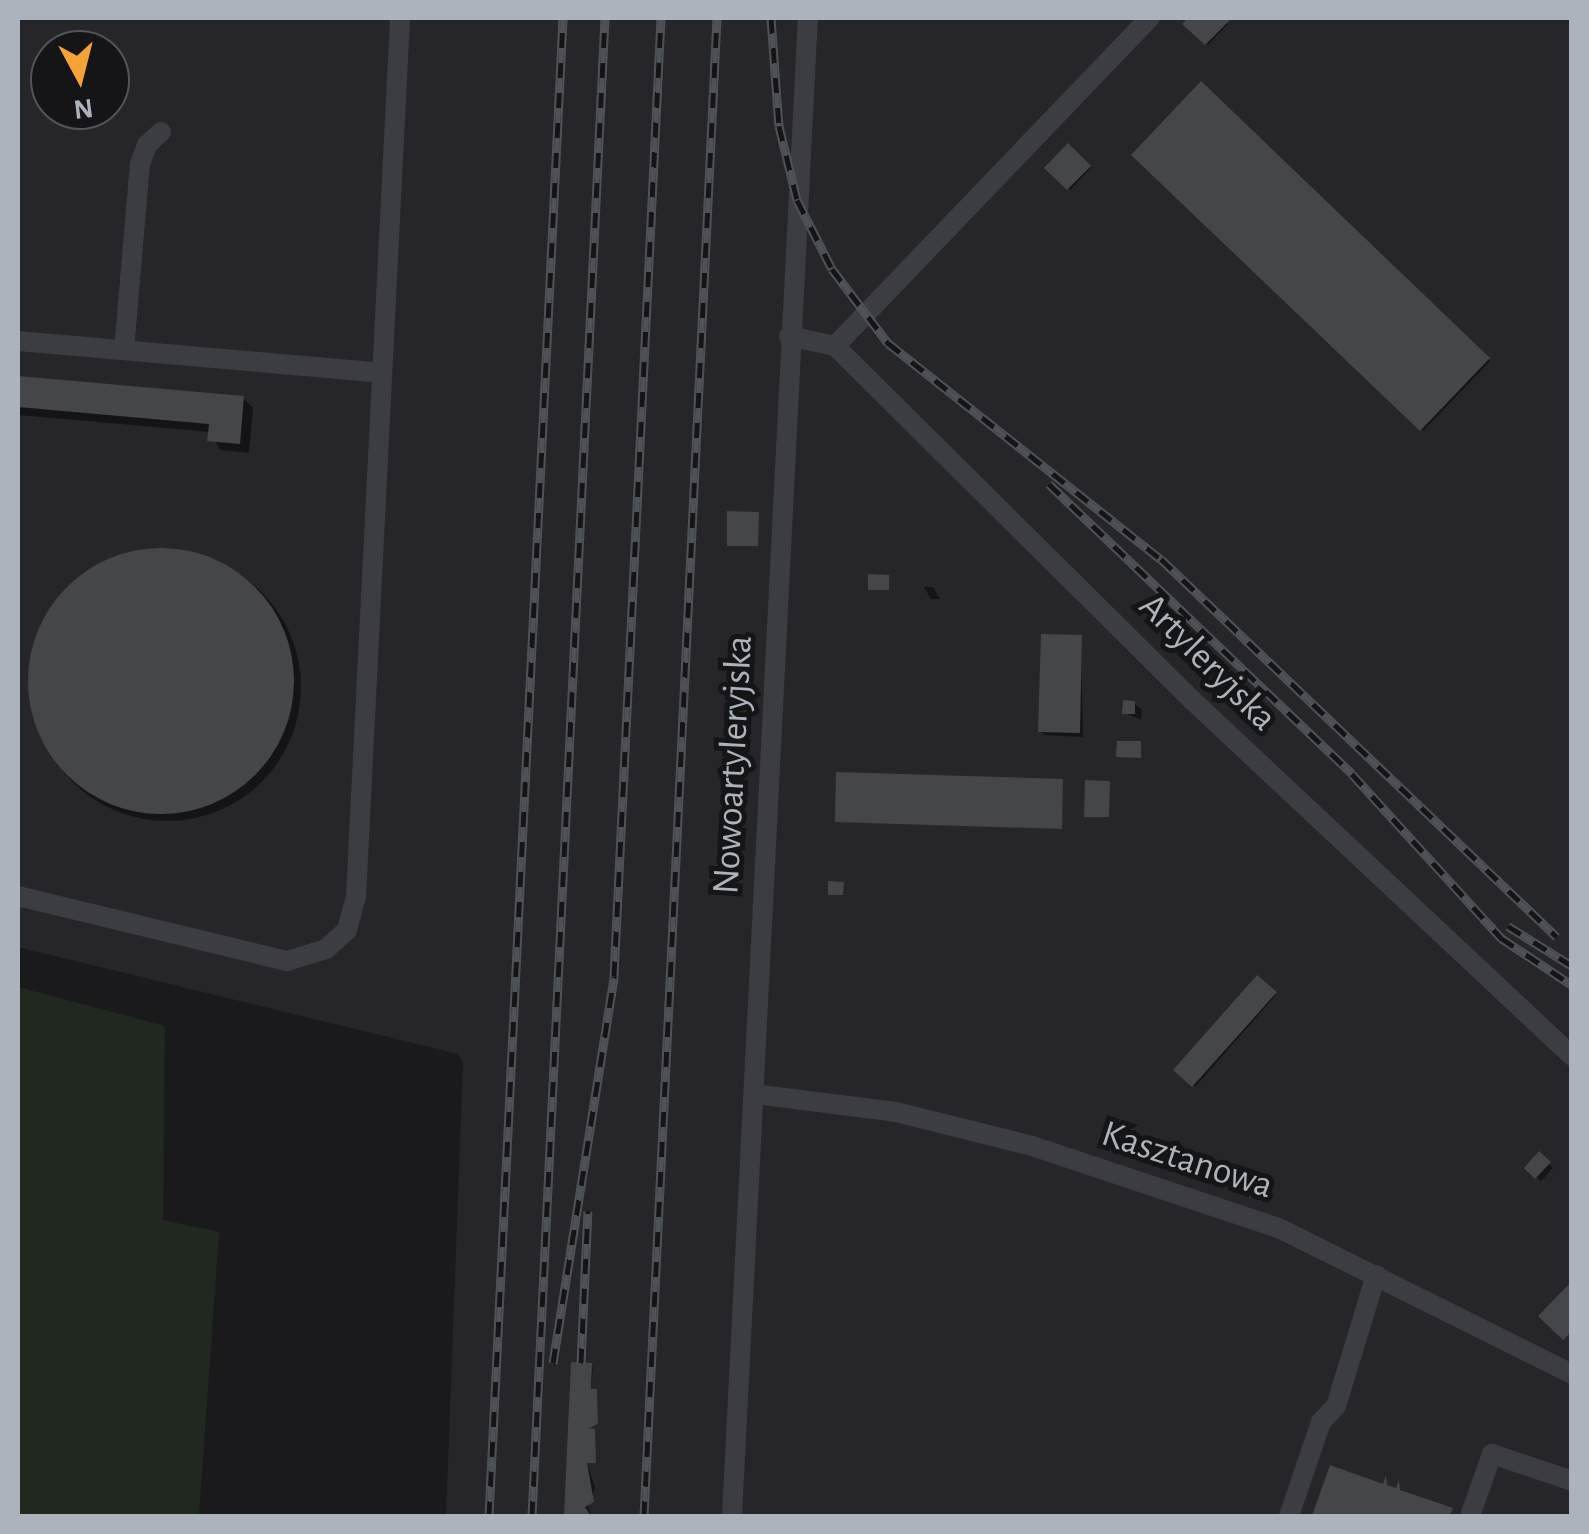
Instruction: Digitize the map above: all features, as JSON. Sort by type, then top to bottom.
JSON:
[{"type":"lane","points":[[18,896],[287,962],[326,949],[348,930],[356,897],[400,18]]},
{"type":"lane","name":"Nowoartyleryjska","points":[[732,1516],[808,18]]},
{"type":"lane","points":[[789,336],[835,346],[1150,18]]},
{"type":"lane","points":[[124,350],[140,164],[146,145],[162,132]]},
{"type":"lane","points":[[18,341],[382,373]]},
{"type":"lane","name":"Artyleryjska","points":[[835,346],[1192,700],[1572,1056]]},
{"type":"lane","name":"Kasztanowa","points":[[754,1094],[896,1112],[1032,1146],[1279,1228],[1572,1374]]},
{"type":"lane","points":[[1289,1516],[1321,1422],[1336,1406],[1376,1276]]},
{"type":"lane","points":[[1470,1516],[1492,1454],[1572,1481]]},
{"type":"shaded area","points":[[18,18],[1571,18],[1571,1516],[446,1516],[463,1062],[458,1054],[18,947]]},
{"type":"shaded area","points":[[18,987],[165,1026],[163,1220],[219,1232],[199,1516],[18,1516]]},
{"type":"building","points":[[1188,18],[1229,21],[1205,45],[1182,24]]},
{"type":"building","points":[[1201,81],[1490,358],[1420,431],[1131,155]]},
{"type":"building","points":[[1068,143],[1091,166],[1067,190],[1044,168]]},
{"type":"building","points":[[18,376],[244,396],[240,444],[207,441],[209,424],[18,407]]},
{"type":"building","points":[[727,511],[759,512],[758,546],[727,546]]},
{"type":"building","points":[[161,548],[212,558],[255,587],[284,630],[294,681],[284,732],[255,775],[212,804],[161,814],[110,804],[67,775],[38,732],[28,681],[38,630],[67,587],[110,558]]},
{"type":"building","points":[[868,574],[889,575],[889,590],[868,590]]},
{"type":"building","points":[[1041,634],[1082,635],[1080,733],[1038,732]]},
{"type":"building","points":[[1123,700],[1135,701],[1135,714],[1122,714]]},
{"type":"building","points":[[1117,741],[1141,741],[1141,758],[1116,757]]},
{"type":"building","points":[[836,772],[1063,779],[1062,829],[835,822]]},
{"type":"building","points":[[1085,780],[1110,781],[1109,817],[1084,817]]},
{"type":"building","points":[[828,881],[844,882],[843,895],[828,895]]},
{"type":"building","points":[[1257,975],[1277,992],[1192,1087],[1173,1070]]},
{"type":"building","points":[[1539,1151],[1551,1162],[1535,1179],[1524,1168]]},
{"type":"building","points":[[1572,1281],[1572,1331],[1563,1340],[1538,1316]]},
{"type":"building","points":[[571,1362],[592,1363],[591,1389],[597,1389],[598,1424],[589,1428],[595,1429],[596,1463],[587,1463],[594,1502],[585,1507],[591,1516],[564,1516]]},
{"type":"building","points":[[1330,1465],[1383,1484],[1386,1475],[1387,1485],[1396,1488],[1399,1480],[1400,1490],[1453,1508],[1450,1516],[1312,1516]]},
{"type":"railway","points":[[489,1516],[563,18]]},
{"type":"railway","points":[[532,1516],[605,18]]},
{"type":"railway","points":[[553,1363],[614,976],[661,18]]},
{"type":"railway","points":[[644,1516],[717,18]]},
{"type":"railway","points":[[771,18],[779,126],[797,200],[832,269],[888,343],[1161,559],[1557,937]]},
{"type":"railway","points":[[1049,484],[1352,774],[1501,938],[1572,985]]},
{"type":"railway","points":[[1508,926],[1572,966]]},
{"type":"railway","points":[[581,1363],[588,1211]]}]
